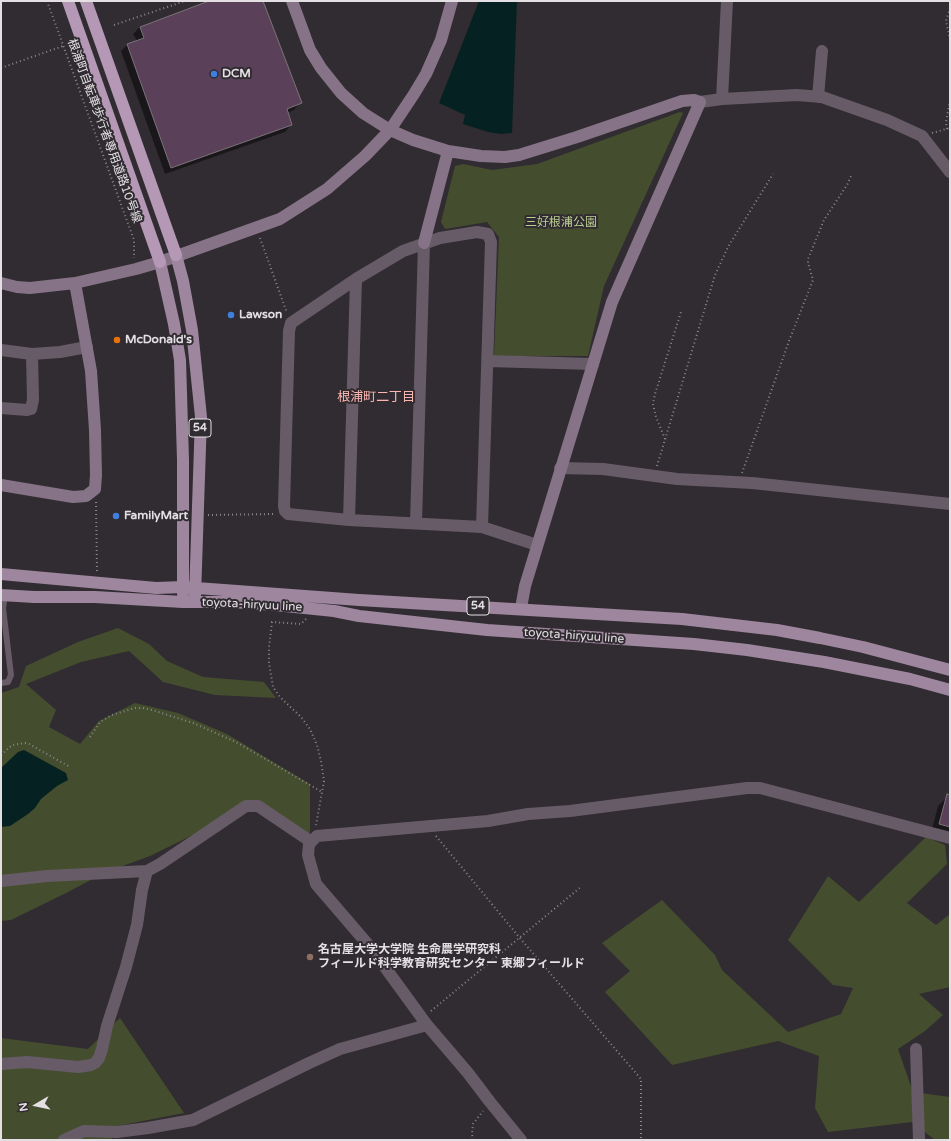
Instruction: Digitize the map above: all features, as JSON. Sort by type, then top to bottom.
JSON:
[{"type":"highway","name":"54","points":[[68,1],[160,262]]},
{"type":"highway","name":"54","points":[[86,1],[176,255]]},
{"type":"main road","name":"toyota-hiryuu line","points":[[176,255],[183,281],[192,330],[200,417],[196,588],[189,602]]},
{"type":"main road","name":"54","points":[[160,262],[174,324],[180,360],[183,460],[182,587],[189,602]]},
{"type":"main road","name":"toyota-hiryuu line","points":[[1,574],[156,588],[182,587],[359,600],[520,608],[682,619],[777,630],[863,647],[950,670]]},
{"type":"main road","name":"toyota-hiryuu line","points":[[3,595],[34,597],[95,597],[189,602],[232,602],[308,608],[358,616],[487,630],[694,644],[747,650],[824,662],[910,679],[950,690]]},
{"type":"street","points":[[292,1],[310,50],[321,68],[341,93],[363,113],[390,130],[413,140],[448,151],[481,156],[505,157],[519,155],[682,101],[694,100],[700,102],[722,99],[797,95],[818,97],[873,115],[922,136],[950,172]]},
{"type":"street","points":[[1,283],[17,287],[30,288],[75,283],[160,262],[280,219],[327,189],[365,156],[390,130],[414,94],[434,56],[452,1]]},
{"type":"street","points":[[722,99],[727,1]]},
{"type":"street","points":[[818,97],[822,51]]},
{"type":"street","points":[[520,608],[525,586],[560,468],[617,289],[700,102]]},
{"type":"street","points":[[416,523],[424,243],[448,151]]},
{"type":"street","points":[[482,527],[491,242],[488,234],[477,232],[440,238],[403,251],[356,279],[291,323],[289,331],[284,506],[285,511],[288,514],[350,520],[482,527],[537,545]]},
{"type":"street","points":[[350,520],[356,279]]},
{"type":"street","points":[[1,485],[73,497],[86,496],[95,489],[95,430],[91,371],[75,283]]},
{"type":"street","points":[[1,350],[32,354],[60,352],[87,347]]},
{"type":"street","points":[[1,408],[26,410],[31,409],[33,406],[32,354]]},
{"type":"street","points":[[488,361],[593,364]]},
{"type":"street","points":[[560,468],[603,469],[677,479],[741,482],[950,504]]},
{"type":"street","points":[[1,881],[47,876],[147,871],[160,864],[246,806],[258,806],[314,838],[488,821],[528,814],[577,810],[739,788],[760,788],[950,838]]},
{"type":"street","points":[[314,838],[308,856],[316,884],[371,948],[424,1021],[468,1073],[521,1140]]},
{"type":"street","points":[[1,1064],[27,1062],[78,1067],[95,1063],[102,1049],[107,1026],[126,967],[137,925],[142,890],[147,871]]},
{"type":"street","points":[[64,1140],[84,1131],[124,1131],[193,1120],[340,1049],[424,1021]]},
{"type":"street","points":[[916,1049],[919,1140]]},
{"type":"lane","points":[[1,683],[8,682],[11,675],[3,608],[3,595]]},
{"type":"path","name":"根浦町自転車歩行者専用道路10号線","points":[[47,1],[134,240],[136,269]]},
{"type":"path","points":[[114,25],[185,1]]},
{"type":"path","points":[[950,8],[946,21],[950,40]]},
{"type":"path","points":[[1,68],[63,46]]},
{"type":"path","points":[[947,129],[946,122],[950,100]]},
{"type":"path","points":[[922,136],[950,128]]},
{"type":"path","points":[[654,476],[715,275],[728,247],[773,174]]},
{"type":"path","points":[[741,482],[741,476],[751,444],[812,280],[808,259],[824,220],[847,185],[852,174]]},
{"type":"path","points":[[257,228],[291,323]]},
{"type":"path","points":[[665,440],[656,418],[653,404],[681,312]]},
{"type":"path","points":[[95,489],[97,507],[97,582]]},
{"type":"path","points":[[197,515],[288,514]]},
{"type":"path","points":[[308,608],[306,620],[301,624],[272,622],[269,647],[273,687],[280,697],[310,729],[317,745],[321,761],[324,781],[314,838]]},
{"type":"path","points":[[90,737],[100,722],[112,715],[135,708],[152,710],[193,723],[236,742],[322,792]]},
{"type":"path","points":[[1,754],[12,745],[25,743],[70,767]]},
{"type":"path","points":[[428,826],[519,937],[641,1079],[641,1140]]},
{"type":"path","points":[[424,1021],[519,937],[582,886]]},
{"type":"path","points":[[473,1140],[473,1124],[490,1102]]},
{"type":"green space","name":"三好根浦公園","points":[[680,112],[683,113],[604,286],[588,356],[494,356],[499,237],[487,222],[445,229],[441,222],[455,166],[463,164],[492,170],[537,164]]},
{"type":"green space","points":[[118,628],[149,644],[167,661],[203,677],[264,682],[276,698],[215,695],[163,682],[129,651],[81,662],[26,684],[56,710],[49,727],[80,744],[99,721],[135,703],[178,713],[227,734],[310,784],[310,836],[260,802],[150,856],[106,872],[11,920],[1,921],[1,693],[19,687],[26,666],[78,642]]},
{"type":"green space","points":[[926,837],[945,845],[947,864],[907,903],[936,925],[950,914],[950,987],[919,994],[943,1015],[925,1031],[898,1049],[913,1092],[950,1097],[950,1140],[935,1140],[912,1122],[828,1132],[815,1108],[819,1056],[778,1041],[672,1065],[605,992],[630,971],[602,943],[662,900],[715,955],[722,970],[788,1032],[841,1014],[853,988],[833,985],[788,940],[828,876],[859,902]]},
{"type":"green space","points":[[120,1018],[184,1113],[117,1126],[111,1140],[1,1140],[1,1038],[88,1049]]},
{"type":"shaded area","points":[[479,1],[517,1],[512,133],[501,134],[488,132],[463,124],[465,115],[439,103]]},
{"type":"shaded area","points":[[24,750],[66,773],[68,780],[57,786],[41,799],[35,808],[28,814],[10,826],[1,827],[1,768],[18,752]]},
{"type":"building","name":"DCM","points":[[209,1],[263,1],[302,103],[287,109],[292,125],[171,168],[127,44],[144,38],[140,27]]},
{"type":"building","points":[[947,794],[950,795],[950,827],[939,824]]},
{"type":"place","name":"DCM","points":[[214,74]]},
{"type":"place","name":"Lawson","points":[[231,315]]},
{"type":"place","name":"McDonald's","points":[[117,340]]},
{"type":"place","name":"FamilyMart","points":[[116,516]]},
{"type":"place","name":"名古屋大学大学院 生命農学研究科 フィールド科学教育研究センター 東郷フィールド","points":[[310,957]]},
{"type":"district","name":"根浦町二丁目","points":[[376,398]]}]
